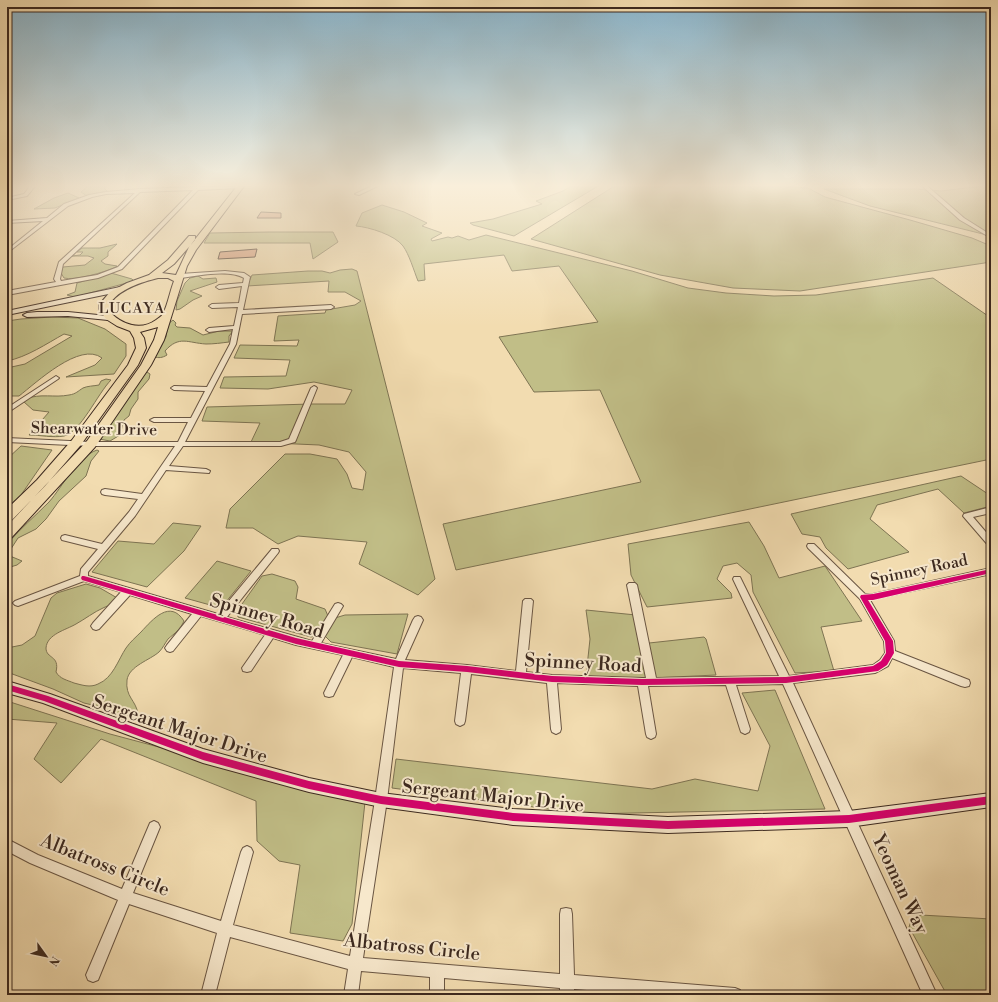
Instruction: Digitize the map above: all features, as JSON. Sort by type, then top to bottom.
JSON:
[{"type":"main road","points":[[166,317],[150,328],[134,329],[108,318],[103,310],[107,300],[120,289],[151,276],[171,262],[197,232]]},
{"type":"main road","points":[[7,534],[91,444],[146,365],[159,340],[179,278],[192,249],[204,232]]},
{"type":"main road","points":[[151,276],[165,275],[179,278]]},
{"type":"main road","points":[[7,518],[42,483],[76,443],[133,365],[140,348],[139,338],[134,329]]},
{"type":"street","points":[[7,252],[32,232]]},
{"type":"street","points":[[59,283],[57,279],[61,263],[95,232]]},
{"type":"street","points":[[7,294],[98,276],[120,268],[155,232]]},
{"type":"street","points":[[7,247],[13,247]]},
{"type":"street","points":[[18,603],[84,578],[84,571],[132,514],[180,444],[234,344],[247,277],[240,273],[179,278]]},
{"type":"street","points":[[219,287],[245,284]]},
{"type":"street","points":[[7,313],[120,289]]},
{"type":"street","points":[[212,306],[240,308],[331,307]]},
{"type":"street","points":[[7,318],[49,313],[83,314],[108,318]]},
{"type":"street","points":[[209,330],[237,327]]},
{"type":"street","points":[[7,410],[56,378]]},
{"type":"street","points":[[174,388],[209,389]]},
{"type":"street","name":"Shearwater Drive","points":[[7,440],[91,444],[281,444],[292,440],[314,388]]},
{"type":"street","points":[[154,420],[192,420]]},
{"type":"street","points":[[164,468],[206,471]]},
{"type":"street","points":[[105,492],[144,497]]},
{"type":"street","points":[[991,510],[967,516],[991,543]]},
{"type":"street","points":[[65,538],[104,547]]},
{"type":"street","points":[[811,546],[863,597]]},
{"type":"street","points":[[220,618],[275,550]]},
{"type":"street","name":"Spinney Road","points":[[84,578],[271,634],[399,664],[467,669],[552,679],[647,682],[786,680],[875,669],[884,662],[890,653],[889,641],[871,614],[863,597],[991,570]]},
{"type":"street","name":"Yeoman Way","points":[[737,579],[786,680],[930,995]]},
{"type":"street","points":[[632,585],[647,682],[651,734]]},
{"type":"street","points":[[96,626],[128,591]]},
{"type":"street","points":[[521,676],[528,601]]},
{"type":"street","points":[[315,645],[338,606]]},
{"type":"street","points":[[170,648],[199,612]]},
{"type":"street","points":[[351,995],[381,800],[399,664],[418,620]]},
{"type":"street","points":[[247,668],[271,634]]},
{"type":"street","points":[[329,693],[349,653]]},
{"type":"street","points":[[890,653],[965,683]]},
{"type":"street","points":[[460,721],[467,669]]},
{"type":"street","points":[[552,679],[556,729]]},
{"type":"street","points":[[730,681],[745,729]]},
{"type":"street","name":"Sergeant Major Drive","points":[[7,687],[44,698],[202,756],[309,785],[381,800],[513,817],[668,825],[849,819],[991,800]]},
{"type":"street","points":[[92,975],[126,897],[154,827]]},
{"type":"street","name":"Albatross Circle","points":[[7,845],[34,859],[126,897],[225,929],[356,964],[735,995]]},
{"type":"street","points":[[208,995],[247,852]]},
{"type":"street","points":[[566,914],[567,995]]},
{"type":"street","points":[[437,970],[437,995]]},
{"type":"shaded area","points":[[333,232],[338,242],[313,259],[310,243],[204,243],[210,233]]},
{"type":"shaded area","points":[[381,232],[442,233],[431,239],[432,241],[458,236],[469,240],[486,235],[632,271],[688,288],[726,293],[774,296],[816,295],[933,278],[991,318],[991,459],[456,570],[443,524],[641,482],[600,390],[534,392],[499,337],[598,322],[559,266],[512,271],[504,255],[424,264],[425,280],[418,281],[403,246],[394,238]]},
{"type":"shaded area","points":[[498,232],[521,232],[514,236]]},
{"type":"shaded area","points":[[542,232],[951,232],[972,238],[991,246],[991,262],[800,291],[733,288],[660,275],[531,239]]},
{"type":"shaded area","points":[[974,232],[991,232],[991,236]]},
{"type":"shaded area","points":[[117,244],[108,252],[108,256],[101,261],[105,264],[117,266],[116,267],[98,273],[69,279],[64,278],[61,273],[63,267],[85,265],[94,258],[88,256],[72,256],[80,255],[83,252],[77,252],[82,248],[100,248]]},
{"type":"shaded area","points":[[352,269],[357,271],[435,579],[418,595],[359,564],[367,542],[298,536],[278,544],[253,528],[226,528],[230,509],[285,454],[310,454],[337,459],[347,474],[352,488],[363,490],[366,472],[349,452],[319,445],[251,442],[260,423],[202,421],[207,407],[345,404],[352,390],[314,382],[268,389],[220,388],[224,377],[286,376],[290,360],[234,358],[240,345],[297,346],[299,340],[274,341],[278,316],[325,313],[326,310],[355,305],[361,301],[345,292],[328,292],[329,281],[247,286],[252,275],[308,271],[322,271],[330,273]]},
{"type":"shaded area","points":[[111,273],[132,279],[134,281],[75,297],[67,295],[75,292],[77,283]]},
{"type":"shaded area","points":[[198,276],[203,279],[216,278],[217,282],[190,291],[202,296],[176,310],[177,301],[185,283],[190,278]]},
{"type":"shaded area","points":[[52,317],[78,318],[105,329],[126,344],[126,356],[114,374],[66,377],[95,365],[102,358],[93,354],[82,355],[59,366],[19,396],[7,396],[7,368],[25,364],[72,336],[64,334],[29,353],[7,361],[7,321]]},
{"type":"shaded area","points":[[173,320],[177,327],[190,328],[203,335],[219,331],[233,331],[229,336],[229,342],[206,344],[179,341],[165,351],[167,355],[164,357],[154,357],[153,355],[166,337],[168,324]]},
{"type":"shaded area","points":[[147,372],[150,374],[149,379],[138,392],[138,399],[131,409],[129,416],[124,420],[120,435],[110,441],[99,439],[144,373]]},
{"type":"shaded area","points":[[106,379],[111,380],[76,428],[70,433],[60,437],[29,435],[49,412],[33,410],[24,402],[25,399],[37,396],[71,395],[85,387],[99,385],[101,381]]},
{"type":"shaded area","points":[[21,446],[52,450],[21,495],[7,508],[7,459]]},
{"type":"shaded area","points":[[97,450],[99,451],[91,461],[86,476],[59,501],[46,519],[36,529],[18,538],[9,552],[10,556],[22,561],[17,565],[7,568],[7,544],[49,502],[77,465]]},
{"type":"shaded area","points":[[961,476],[991,496],[991,506],[964,513],[938,489],[877,505],[870,519],[909,552],[848,569],[826,548],[820,537],[802,534],[791,514]]},
{"type":"shaded area","points":[[749,522],[764,546],[779,578],[825,566],[862,621],[821,627],[834,671],[795,673],[753,592],[751,575],[737,563],[723,566],[717,579],[731,593],[732,598],[647,607],[631,575],[628,544]]},
{"type":"shaded area","points":[[173,523],[201,526],[184,551],[147,587],[92,572],[118,541],[154,544]]},
{"type":"shaded area","points":[[217,561],[251,571],[221,608],[185,598]]},
{"type":"shaded area","points":[[272,574],[295,581],[298,587],[296,599],[325,609],[328,616],[316,636],[311,637],[238,617],[237,611],[262,576]]},
{"type":"shaded area","points":[[86,584],[100,588],[119,599],[53,636],[47,643],[46,648],[48,654],[55,660],[56,663],[56,672],[62,678],[74,683],[92,686],[108,678],[129,644],[162,613],[167,611],[173,612],[179,615],[184,621],[159,652],[136,667],[129,675],[127,680],[128,691],[138,714],[134,716],[126,716],[110,712],[105,708],[84,703],[53,689],[7,672],[7,648],[22,645],[35,636],[51,598],[57,593]]},
{"type":"shaded area","points":[[586,610],[636,615],[640,644],[704,637],[706,639],[716,675],[630,679],[586,676],[590,639]]},
{"type":"shaded area","points":[[408,614],[397,654],[331,642],[325,636],[335,618],[345,615]]},
{"type":"shaded area","points":[[775,690],[825,809],[586,814],[392,788],[396,759],[652,789],[695,779],[758,791],[770,746],[742,693]]},
{"type":"shaded area","points":[[7,701],[110,734],[365,802],[352,924],[343,941],[290,933],[300,865],[279,861],[257,841],[256,801],[101,739],[61,783],[34,759],[57,723],[7,719]]},
{"type":"shaded area","points":[[921,915],[991,919],[991,995],[947,995],[909,927],[912,918]]},
{"type":"building","points":[[257,249],[255,257],[218,259],[220,252]]},
{"type":"cycle path","points":[[84,578],[296,641],[399,664],[467,669],[552,679],[642,682],[786,680],[875,669],[884,663],[890,653],[889,641],[863,597],[873,597],[991,571]]},
{"type":"cycle path","points":[[7,687],[45,698],[203,756],[309,785],[381,800],[513,817],[668,825],[849,819],[991,800]]},
{"type":"district","name":"LUCAYA","points":[[132,308]]}]
